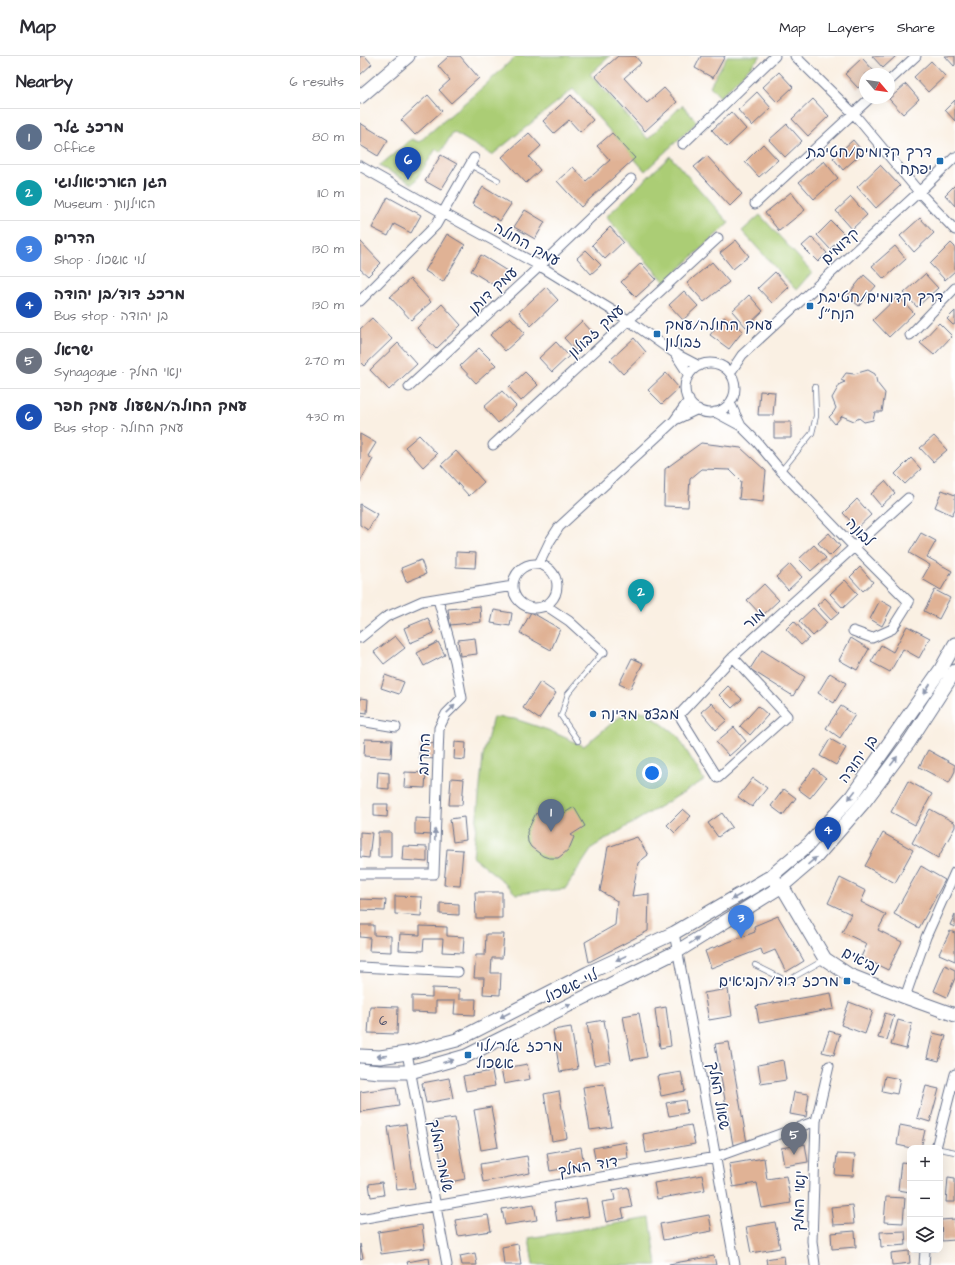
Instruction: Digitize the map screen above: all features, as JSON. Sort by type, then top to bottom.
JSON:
[{"type":"street","points":[[360,98],[408,56]]},
{"type":"street","points":[[683,144],[775,56]]},
{"type":"street","points":[[795,56],[854,114],[919,192],[955,230]]},
{"type":"street","points":[[895,75],[916,56]]},
{"type":"street","points":[[755,204],[864,104]]},
{"type":"street","name":"קדומים","points":[[730,373],[742,355],[955,157]]},
{"type":"street","points":[[360,300],[436,225],[472,161]]},
{"type":"street","name":"עמק החולה","points":[[360,166],[540,266],[628,320],[676,354],[699,366]]},
{"type":"street","name":"עמק דותן","points":[[409,387],[540,266],[631,179]]},
{"type":"street","name":"עמק זבולון","points":[[493,445],[718,238]]},
{"type":"street","points":[[910,335],[955,288]]},
{"type":"street","name":"עמק החולה","points":[[676,354],[689,375]]},
{"type":"street","name":"קדומים","points":[[720,365],[742,355]]},
{"type":"street","points":[[713,363],[720,365],[730,373],[734,380],[734,396],[726,407],[715,412],[707,412],[698,409],[689,400],[686,387],[689,375],[699,366],[713,363]]},
{"type":"street","points":[[539,564],[550,541],[559,527],[674,421],[689,400]]},
{"type":"street","name":"לבונה","points":[[730,403],[742,426],[781,470],[909,602],[892,629],[872,638],[853,631]]},
{"type":"street","points":[[674,421],[698,409]]},
{"type":"street","name":"לבונה","points":[[715,412],[742,426]]},
{"type":"street","name":"מור","points":[[733,657],[787,716],[718,778],[679,715],[733,657],[908,498]]},
{"type":"street","points":[[531,564],[539,564],[547,567],[553,572],[556,580],[556,594],[545,605],[531,607],[524,605],[518,600],[514,594],[513,586],[516,574],[521,568],[531,564]]},
{"type":"street","points":[[360,638],[386,617],[422,601],[513,586]]},
{"type":"street","name":"החרוב","points":[[360,874],[434,874],[439,728],[446,714],[462,698],[455,661],[438,599]]},
{"type":"street","points":[[545,605],[568,621],[602,652]]},
{"type":"street","name":"בן יהודה","points":[[770,877],[809,844],[852,796],[941,669],[955,644]]},
{"type":"street","points":[[941,669],[954,675]]},
{"type":"street","name":"בן יהודה","points":[[782,886],[816,857],[864,802],[909,742],[954,675]]},
{"type":"street","points":[[360,721],[396,727]]},
{"type":"street","points":[[905,997],[926,936],[955,872]]},
{"type":"street","name":"נביאים","points":[[770,877],[782,886],[825,959],[849,975],[955,1015]]},
{"type":"street","name":"לוי אשכול","points":[[360,1056],[380,1057],[407,1053],[457,1040],[588,973],[674,933],[770,877]]},
{"type":"street","name":"לוי אשכול","points":[[360,1070],[379,1072],[410,1072],[466,1056],[678,951],[782,886]]},
{"type":"street","name":"שאול המלך","points":[[674,933],[735,1265]]},
{"type":"street","points":[[360,967],[458,972]]},
{"type":"street","name":"שלמה המלך","points":[[407,1053],[447,1265]]},
{"type":"street","name":"ינאי המלך","points":[[815,1265],[812,1241],[816,1121],[829,1066]]},
{"type":"street","points":[[937,1145],[955,1074]]},
{"type":"street","name":"דוד המלך","points":[[360,1219],[716,1157],[816,1121]]},
{"type":"street","points":[[924,1265],[925,1253]]},
{"type":"lane","points":[[472,161],[498,180]]},
{"type":"lane","points":[[781,470],[812,433],[816,416],[815,388]]},
{"type":"lane","points":[[578,741],[561,716],[568,694],[602,652]]},
{"type":"lane","points":[[755,965],[787,981],[825,959]]},
{"type":"lane","points":[[943,1150],[955,1152]]},
{"type":"green space","points":[[516,56],[610,56],[590,74],[648,139],[682,105],[697,122],[645,171],[573,89],[492,155],[453,132],[441,152],[436,149],[413,184],[379,166],[412,139],[419,142],[482,88]]},
{"type":"green space","points":[[727,56],[761,56],[720,97],[710,86]]},
{"type":"green space","points":[[670,156],[729,223],[665,282],[606,217]]},
{"type":"green space","points":[[760,215],[812,272],[796,290],[742,231]]},
{"type":"green space","points":[[628,710],[646,712],[677,735],[704,780],[593,847],[565,889],[516,894],[473,857],[483,756],[493,717],[515,719],[548,730],[584,746]]},
{"type":"green space","points":[[650,1218],[657,1265],[533,1265],[529,1238]]},
{"type":"building","points":[[360,56],[365,56],[372,64],[360,75]]},
{"type":"building","points":[[449,56],[460,56],[479,78],[451,103],[439,90],[450,80],[438,66]]},
{"type":"building","points":[[618,56],[635,56],[641,63],[624,78],[647,103],[664,88],[677,102],[645,131],[595,76]]},
{"type":"building","points":[[701,56],[725,56],[713,78],[695,68]]},
{"type":"building","points":[[872,56],[896,56],[883,68]]},
{"type":"building","points":[[945,56],[955,56],[954,66]]},
{"type":"building","points":[[862,58],[871,68],[859,68],[858,88],[845,74]]},
{"type":"building","points":[[931,61],[945,76],[928,92],[914,77]]},
{"type":"building","points":[[779,72],[793,87],[777,102],[763,87]]},
{"type":"building","points":[[906,84],[919,99],[903,114],[894,104],[895,104],[895,94]]},
{"type":"building","points":[[757,92],[771,108],[752,126],[738,110]]},
{"type":"building","points":[[428,95],[442,111],[415,135],[401,120]]},
{"type":"building","points":[[571,95],[593,120],[580,132],[569,120],[554,133],[543,121]]},
{"type":"building","points":[[813,99],[829,116],[808,136],[792,119]]},
{"type":"building","points":[[955,100],[955,121],[945,110]]},
{"type":"building","points":[[731,112],[746,129],[727,147],[712,130]]},
{"type":"building","points":[[360,123],[388,140],[378,156],[360,145]]},
{"type":"building","points":[[787,124],[802,141],[785,157],[769,140]]},
{"type":"building","points":[[529,133],[541,146],[529,157],[540,170],[526,183],[502,157]]},
{"type":"building","points":[[612,133],[635,158],[581,207],[557,181],[573,167],[586,181],[610,160],[597,146]]},
{"type":"building","points":[[853,140],[863,152],[843,170],[833,158]]},
{"type":"building","points":[[763,144],[778,160],[759,177],[745,162]]},
{"type":"building","points":[[441,155],[457,164],[441,190],[425,181]]},
{"type":"building","points":[[707,156],[742,194],[730,206],[694,167]]},
{"type":"building","points":[[824,161],[838,178],[814,199],[799,182]]},
{"type":"building","points":[[880,165],[900,186],[876,208],[857,187]]},
{"type":"building","points":[[955,185],[955,206],[945,195]]},
{"type":"building","points":[[483,187],[511,204],[500,221],[472,204]]},
{"type":"building","points":[[791,192],[805,210],[779,231],[765,213]]},
{"type":"building","points":[[388,197],[421,215],[411,233],[394,224],[388,236],[372,228]]},
{"type":"building","points":[[851,197],[867,215],[852,229],[836,211]]},
{"type":"building","points":[[525,210],[545,222],[535,239],[514,227]]},
{"type":"building","points":[[920,218],[934,233],[914,252],[900,236]]},
{"type":"building","points":[[831,221],[845,235],[830,249],[817,235]]},
{"type":"building","points":[[610,227],[623,242],[605,259],[592,245]]},
{"type":"building","points":[[447,234],[465,245],[443,282],[425,271]]},
{"type":"building","points":[[812,237],[827,253],[818,262],[802,246]]},
{"type":"building","points":[[736,240],[749,256],[733,269],[720,253]]},
{"type":"building","points":[[360,241],[381,263],[368,276],[360,269]]},
{"type":"building","points":[[951,243],[955,247],[955,271],[945,280],[930,264]]},
{"type":"building","points":[[895,246],[906,259],[884,279],[872,266]]},
{"type":"building","points":[[586,250],[601,265],[591,274],[577,258]]},
{"type":"building","points":[[481,255],[507,271],[497,287],[471,271]]},
{"type":"building","points":[[712,262],[729,282],[704,302],[687,283]]},
{"type":"building","points":[[641,263],[656,279],[636,297],[621,282]]},
{"type":"building","points":[[775,272],[789,287],[772,303],[758,288]]},
{"type":"building","points":[[925,274],[938,288],[917,307],[904,293]]},
{"type":"building","points":[[864,275],[876,286],[859,306],[847,296]]},
{"type":"building","points":[[410,279],[431,302],[411,320],[390,297]]},
{"type":"building","points":[[546,287],[558,300],[531,326],[519,312]]},
{"type":"building","points":[[684,291],[698,306],[683,320],[669,305]]},
{"type":"building","points":[[749,295],[763,311],[746,327],[732,311]]},
{"type":"building","points":[[898,296],[914,313],[889,337],[873,320]]},
{"type":"building","points":[[442,304],[461,325],[436,349],[417,328]]},
{"type":"building","points":[[955,311],[955,324],[953,325],[947,319]]},
{"type":"building","points":[[510,317],[525,333],[505,351],[490,335]]},
{"type":"building","points":[[724,317],[743,331],[729,349],[710,335]]},
{"type":"building","points":[[372,318],[392,339],[364,366],[360,362],[360,329]]},
{"type":"building","points":[[582,321],[595,335],[577,352],[564,338]]},
{"type":"building","points":[[939,323],[952,336],[934,355],[920,343]]},
{"type":"building","points":[[634,338],[646,352],[623,374],[610,360]]},
{"type":"building","points":[[556,342],[569,356],[552,372],[539,358]]},
{"type":"building","points":[[398,343],[417,364],[389,390],[370,370]]},
{"type":"building","points":[[479,348],[496,365],[476,383],[460,366]]},
{"type":"building","points":[[868,370],[875,374],[877,383],[885,393],[882,412],[875,412],[873,420],[864,422],[859,418],[854,421],[842,416],[835,424],[829,417],[836,408],[832,398],[840,384],[845,382],[841,380],[846,373],[854,374]]},
{"type":"building","points":[[525,372],[538,385],[521,401],[509,387]]},
{"type":"building","points":[[666,373],[679,388],[662,404],[648,390]]},
{"type":"building","points":[[502,391],[516,406],[498,423],[484,407]]},
{"type":"building","points":[[760,391],[775,392],[773,415],[758,415]]},
{"type":"building","points":[[774,422],[791,422],[791,438],[774,438]]},
{"type":"building","points":[[360,434],[376,443],[368,456],[373,459],[360,482]]},
{"type":"building","points":[[419,435],[437,454],[423,467],[405,447]]},
{"type":"building","points":[[934,436],[947,450],[933,462],[920,448]]},
{"type":"building","points":[[701,443],[741,448],[766,471],[763,502],[739,499],[741,481],[730,470],[702,469],[690,479],[688,507],[664,506],[665,469]]},
{"type":"building","points":[[456,451],[484,482],[469,496],[441,465]]},
{"type":"building","points":[[911,458],[921,469],[905,484],[895,474]]},
{"type":"building","points":[[885,481],[895,493],[881,506],[871,494]]},
{"type":"building","points":[[942,490],[955,495],[955,509],[952,515],[935,507]]},
{"type":"building","points":[[857,499],[871,515],[857,528],[843,513]]},
{"type":"building","points":[[360,504],[377,514],[368,530],[360,525]]},
{"type":"building","points":[[829,533],[840,546],[830,556],[818,543]]},
{"type":"building","points":[[921,533],[936,541],[927,557],[952,571],[941,590],[922,579],[930,565],[909,553]]},
{"type":"building","points":[[814,545],[826,558],[811,571],[799,559]]},
{"type":"building","points":[[456,552],[476,553],[475,568],[456,567]]},
{"type":"building","points":[[421,560],[426,574],[406,582],[401,568]]},
{"type":"building","points":[[790,564],[802,577],[788,590],[776,577]]},
{"type":"building","points":[[860,567],[873,582],[863,591],[850,577]]},
{"type":"building","points":[[845,580],[858,594],[843,608],[830,594]]},
{"type":"building","points":[[764,584],[779,600],[762,616],[747,600]]},
{"type":"building","points":[[935,590],[950,598],[939,619],[924,611]]},
{"type":"building","points":[[825,598],[839,613],[831,620],[817,605]]},
{"type":"building","points":[[880,600],[892,607],[882,626],[870,619]]},
{"type":"building","points":[[480,606],[481,622],[450,625],[448,609]]},
{"type":"building","points":[[813,608],[827,623],[813,636],[799,621]]},
{"type":"building","points":[[494,610],[512,613],[510,626],[491,623]]},
{"type":"building","points":[[531,612],[560,629],[551,650],[520,633]]},
{"type":"building","points":[[428,618],[434,633],[410,643],[404,628]]},
{"type":"building","points":[[794,621],[809,638],[801,645],[786,629]]},
{"type":"building","points":[[907,626],[930,638],[919,658],[903,649],[890,672],[871,662],[881,645],[893,652]]},
{"type":"building","points":[[395,636],[405,648],[384,664],[374,652]]},
{"type":"building","points":[[475,638],[477,654],[460,656],[458,640]]},
{"type":"building","points":[[851,638],[869,649],[857,670],[839,660]]},
{"type":"building","points":[[438,642],[445,655],[424,666],[417,653]]},
{"type":"building","points":[[762,650],[805,677],[793,696],[750,669]]},
{"type":"building","points":[[632,658],[643,663],[630,689],[619,684]]},
{"type":"building","points":[[830,673],[846,683],[834,703],[818,693]]},
{"type":"building","points":[[385,675],[404,682],[399,694],[381,688]]},
{"type":"building","points":[[540,682],[556,693],[539,719],[523,708]]},
{"type":"building","points":[[728,686],[742,699],[732,708],[719,695]]},
{"type":"building","points":[[360,698],[368,699],[367,713],[360,712]]},
{"type":"building","points":[[711,703],[727,720],[716,730],[701,712]]},
{"type":"building","points":[[758,706],[768,715],[750,735],[740,726]]},
{"type":"building","points":[[841,706],[855,715],[840,738],[826,728]]},
{"type":"building","points":[[734,727],[746,741],[729,756],[716,742]]},
{"type":"building","points":[[365,739],[392,740],[391,758],[364,756]]},
{"type":"building","points":[[830,739],[846,748],[836,765],[820,756]]},
{"type":"building","points":[[420,742],[437,743],[436,759],[419,758]]},
{"type":"building","points":[[455,742],[466,743],[465,760],[454,759]]},
{"type":"building","points":[[928,750],[955,765],[955,771],[949,783],[919,767]]},
{"type":"building","points":[[814,768],[826,778],[810,798],[798,789]]},
{"type":"building","points":[[378,772],[389,773],[389,789],[377,788]]},
{"type":"building","points":[[405,772],[426,773],[425,788],[404,787]]},
{"type":"building","points":[[451,778],[464,779],[462,805],[449,805]]},
{"type":"building","points":[[753,778],[767,788],[752,807],[738,797]]},
{"type":"building","points":[[908,781],[932,794],[915,825],[891,812]]},
{"type":"building","points":[[784,789],[796,798],[783,815],[771,806]]},
{"type":"building","points":[[374,804],[388,804],[387,817],[374,816]]},
{"type":"building","points":[[574,807],[585,826],[571,835],[574,837],[569,849],[558,858],[549,858],[543,856],[531,847],[528,842],[527,832],[536,813],[550,822]]},
{"type":"building","points":[[683,809],[691,816],[675,833],[667,825]]},
{"type":"building","points":[[930,809],[955,823],[955,827],[938,858],[912,843]]},
{"type":"building","points":[[722,813],[732,827],[718,837],[708,823]]},
{"type":"building","points":[[464,817],[466,840],[453,842],[450,819]]},
{"type":"building","points":[[415,818],[433,819],[432,835],[415,834]]},
{"type":"building","points":[[360,832],[372,833],[369,858],[360,857]]},
{"type":"building","points":[[378,832],[391,832],[391,857],[378,857]]},
{"type":"building","points":[[883,833],[913,850],[895,883],[865,866]]},
{"type":"building","points":[[637,837],[648,855],[638,863],[632,896],[649,894],[648,931],[589,962],[585,942],[615,925],[617,901],[600,891],[608,847]]},
{"type":"building","points":[[403,846],[427,847],[427,862],[402,860]]},
{"type":"building","points":[[447,849],[463,850],[460,886],[444,885]]},
{"type":"building","points":[[921,866],[945,880],[919,928],[894,914]]},
{"type":"building","points":[[840,878],[866,891],[861,902],[886,915],[878,930],[902,942],[888,970],[861,957],[867,944],[842,932],[851,914],[828,903]]},
{"type":"building","points":[[475,892],[502,892],[502,918],[476,918]]},
{"type":"building","points":[[395,896],[422,897],[421,916],[395,914]]},
{"type":"building","points":[[360,899],[386,900],[385,911],[360,910]]},
{"type":"building","points":[[440,903],[459,904],[459,915],[440,914]]},
{"type":"building","points":[[955,914],[955,927],[950,925]]},
{"type":"building","points":[[778,916],[804,961],[786,972],[775,950],[763,955],[761,949],[711,968],[705,951],[755,932],[754,926]]},
{"type":"building","points":[[360,925],[374,925],[374,935],[391,936],[391,952],[369,951],[370,938],[360,937]]},
{"type":"building","points":[[420,926],[447,927],[447,936],[464,937],[463,953],[442,952],[443,939],[424,939],[423,951],[399,950],[400,934],[420,935]]},
{"type":"building","points":[[950,931],[955,933],[955,961],[939,954]]},
{"type":"building","points":[[486,934],[504,934],[502,958],[492,958],[491,973],[501,973],[500,995],[483,994],[484,978],[474,978],[476,955],[485,955]]},
{"type":"building","points":[[945,965],[955,970],[955,978],[947,997],[934,991]]},
{"type":"building","points":[[432,988],[459,989],[459,999],[476,999],[475,1015],[454,1014],[455,1001],[436,1001],[436,1013],[412,1012],[412,996],[432,997]]},
{"type":"building","points":[[728,989],[732,1016],[709,1020],[704,993]]},
{"type":"building","points":[[831,993],[834,1009],[759,1023],[756,1006]]},
{"type":"building","points":[[849,1002],[873,1011],[865,1034],[841,1025]]},
{"type":"building","points":[[370,1006],[398,1007],[397,1034],[368,1033]]},
{"type":"building","points":[[666,1007],[671,1046],[660,1048],[655,1009]]},
{"type":"building","points":[[639,1013],[647,1057],[631,1060],[623,1016]]},
{"type":"building","points":[[885,1013],[894,1016],[887,1040],[878,1038]]},
{"type":"building","points":[[604,1020],[611,1062],[594,1065],[587,1023]]},
{"type":"building","points":[[898,1020],[912,1024],[906,1049],[891,1045]]},
{"type":"building","points":[[571,1027],[578,1069],[560,1072],[553,1030]]},
{"type":"building","points":[[829,1031],[840,1034],[834,1055],[822,1052]]},
{"type":"building","points":[[933,1033],[946,1036],[939,1061],[927,1058]]},
{"type":"building","points":[[729,1042],[747,1143],[733,1145],[715,1044]]},
{"type":"building","points":[[783,1060],[786,1080],[761,1084],[758,1065]]},
{"type":"building","points":[[527,1064],[530,1079],[504,1084],[501,1069]]},
{"type":"building","points":[[492,1071],[495,1086],[466,1091],[463,1076]]},
{"type":"building","points":[[681,1072],[685,1091],[661,1096],[657,1076]]},
{"type":"building","points":[[885,1076],[900,1079],[897,1094],[882,1091]]},
{"type":"building","points":[[449,1078],[453,1098],[426,1103],[422,1083]]},
{"type":"building","points":[[604,1084],[612,1127],[590,1130],[583,1087]]},
{"type":"building","points":[[926,1086],[939,1089],[930,1122],[917,1118]]},
{"type":"building","points":[[396,1087],[399,1106],[360,1112],[360,1092]]},
{"type":"building","points":[[559,1091],[567,1138],[552,1141],[544,1094]]},
{"type":"building","points":[[794,1092],[809,1094],[806,1117],[790,1114]]},
{"type":"building","points":[[685,1100],[687,1113],[669,1116],[666,1103]]},
{"type":"building","points":[[491,1107],[498,1147],[481,1150],[474,1110]]},
{"type":"building","points":[[455,1118],[465,1179],[445,1183],[434,1121]]},
{"type":"building","points":[[406,1124],[415,1188],[397,1190],[388,1127]]},
{"type":"building","points":[[691,1125],[695,1144],[646,1153],[643,1134]]},
{"type":"building","points":[[900,1125],[925,1130],[922,1145],[907,1145],[907,1147],[897,1145]]},
{"type":"building","points":[[626,1142],[628,1158],[596,1163],[593,1148]]},
{"type":"building","points":[[805,1144],[808,1162],[784,1166],[781,1148]]},
{"type":"building","points":[[581,1147],[584,1165],[550,1171],[547,1153]]},
{"type":"building","points":[[837,1154],[855,1155],[853,1176],[835,1175]]},
{"type":"building","points":[[527,1156],[530,1173],[483,1182],[480,1164]]},
{"type":"building","points":[[764,1158],[767,1179],[786,1176],[791,1203],[762,1208],[757,1183],[733,1187],[729,1164]]},
{"type":"building","points":[[901,1162],[907,1163],[907,1192],[898,1190]]},
{"type":"building","points":[[702,1175],[705,1190],[657,1199],[654,1183]]},
{"type":"building","points":[[948,1177],[955,1178],[955,1202],[946,1202]]},
{"type":"building","points":[[382,1182],[384,1195],[371,1197],[369,1184]]},
{"type":"building","points":[[628,1187],[632,1207],[622,1209],[624,1218],[606,1222],[602,1202],[615,1200],[613,1190]]},
{"type":"building","points":[[886,1197],[905,1198],[903,1223],[884,1222]]},
{"type":"building","points":[[586,1198],[589,1216],[557,1221],[554,1203]]},
{"type":"building","points":[[534,1204],[537,1220],[505,1225],[502,1209]]},
{"type":"building","points":[[852,1205],[854,1224],[833,1225],[831,1207]]},
{"type":"building","points":[[488,1215],[491,1231],[458,1236],[455,1220]]},
{"type":"building","points":[[709,1215],[712,1231],[663,1240],[660,1224]]},
{"type":"building","points":[[955,1219],[955,1240],[943,1241],[943,1220]]},
{"type":"building","points":[[775,1222],[780,1248],[751,1253],[746,1227]]},
{"type":"building","points":[[422,1225],[425,1248],[381,1254],[378,1232]]},
{"type":"building","points":[[855,1231],[856,1247],[832,1249],[831,1233]]},
{"type":"building","points":[[905,1231],[906,1245],[881,1247],[880,1232]]},
{"type":"building","points":[[360,1244],[363,1258],[360,1259]]},
{"type":"building","points":[[518,1244],[521,1265],[504,1265],[502,1247]]},
{"type":"building","points":[[907,1251],[907,1253],[909,1253],[910,1263],[892,1265],[891,1253]]},
{"type":"building","points":[[475,1253],[477,1265],[462,1265],[460,1256]]},
{"type":"building","points":[[714,1256],[716,1265],[669,1265],[669,1264]]},
{"type":"building","points":[[784,1256],[785,1265],[767,1265],[766,1259]]},
{"type":"building","points":[[429,1258],[430,1265],[408,1265],[407,1262]]},
{"type":"place","name":"דרך קדומים/חטיבת יפתח","points":[[940,161]]},
{"type":"place","name":"עמק החולה/משעול עמק חפר","points":[[408,180]]},
{"type":"place","name":"דרך קדומים/חטיבת הנח״ל","points":[[810,306]]},
{"type":"place","name":"עמק החולה/עמק זבולון","points":[[657,334]]},
{"type":"place","name":"הגן הארכיאולוגי","points":[[641,612]]},
{"type":"place","name":"מבצע מדינה","points":[[593,714]]},
{"type":"place","name":"מרכז גלר","points":[[551,832]]},
{"type":"place","name":"מרכז דוד/בן יהודה","points":[[828,850]]},
{"type":"place","name":"הדרים","points":[[741,938]]},
{"type":"place","name":"מרכז דוד/הנביאים","points":[[847,981]]},
{"type":"place","name":"מרכז גלר/לוי אשכול","points":[[468,1055]]},
{"type":"place","name":"ישראל","points":[[794,1155]]}]
